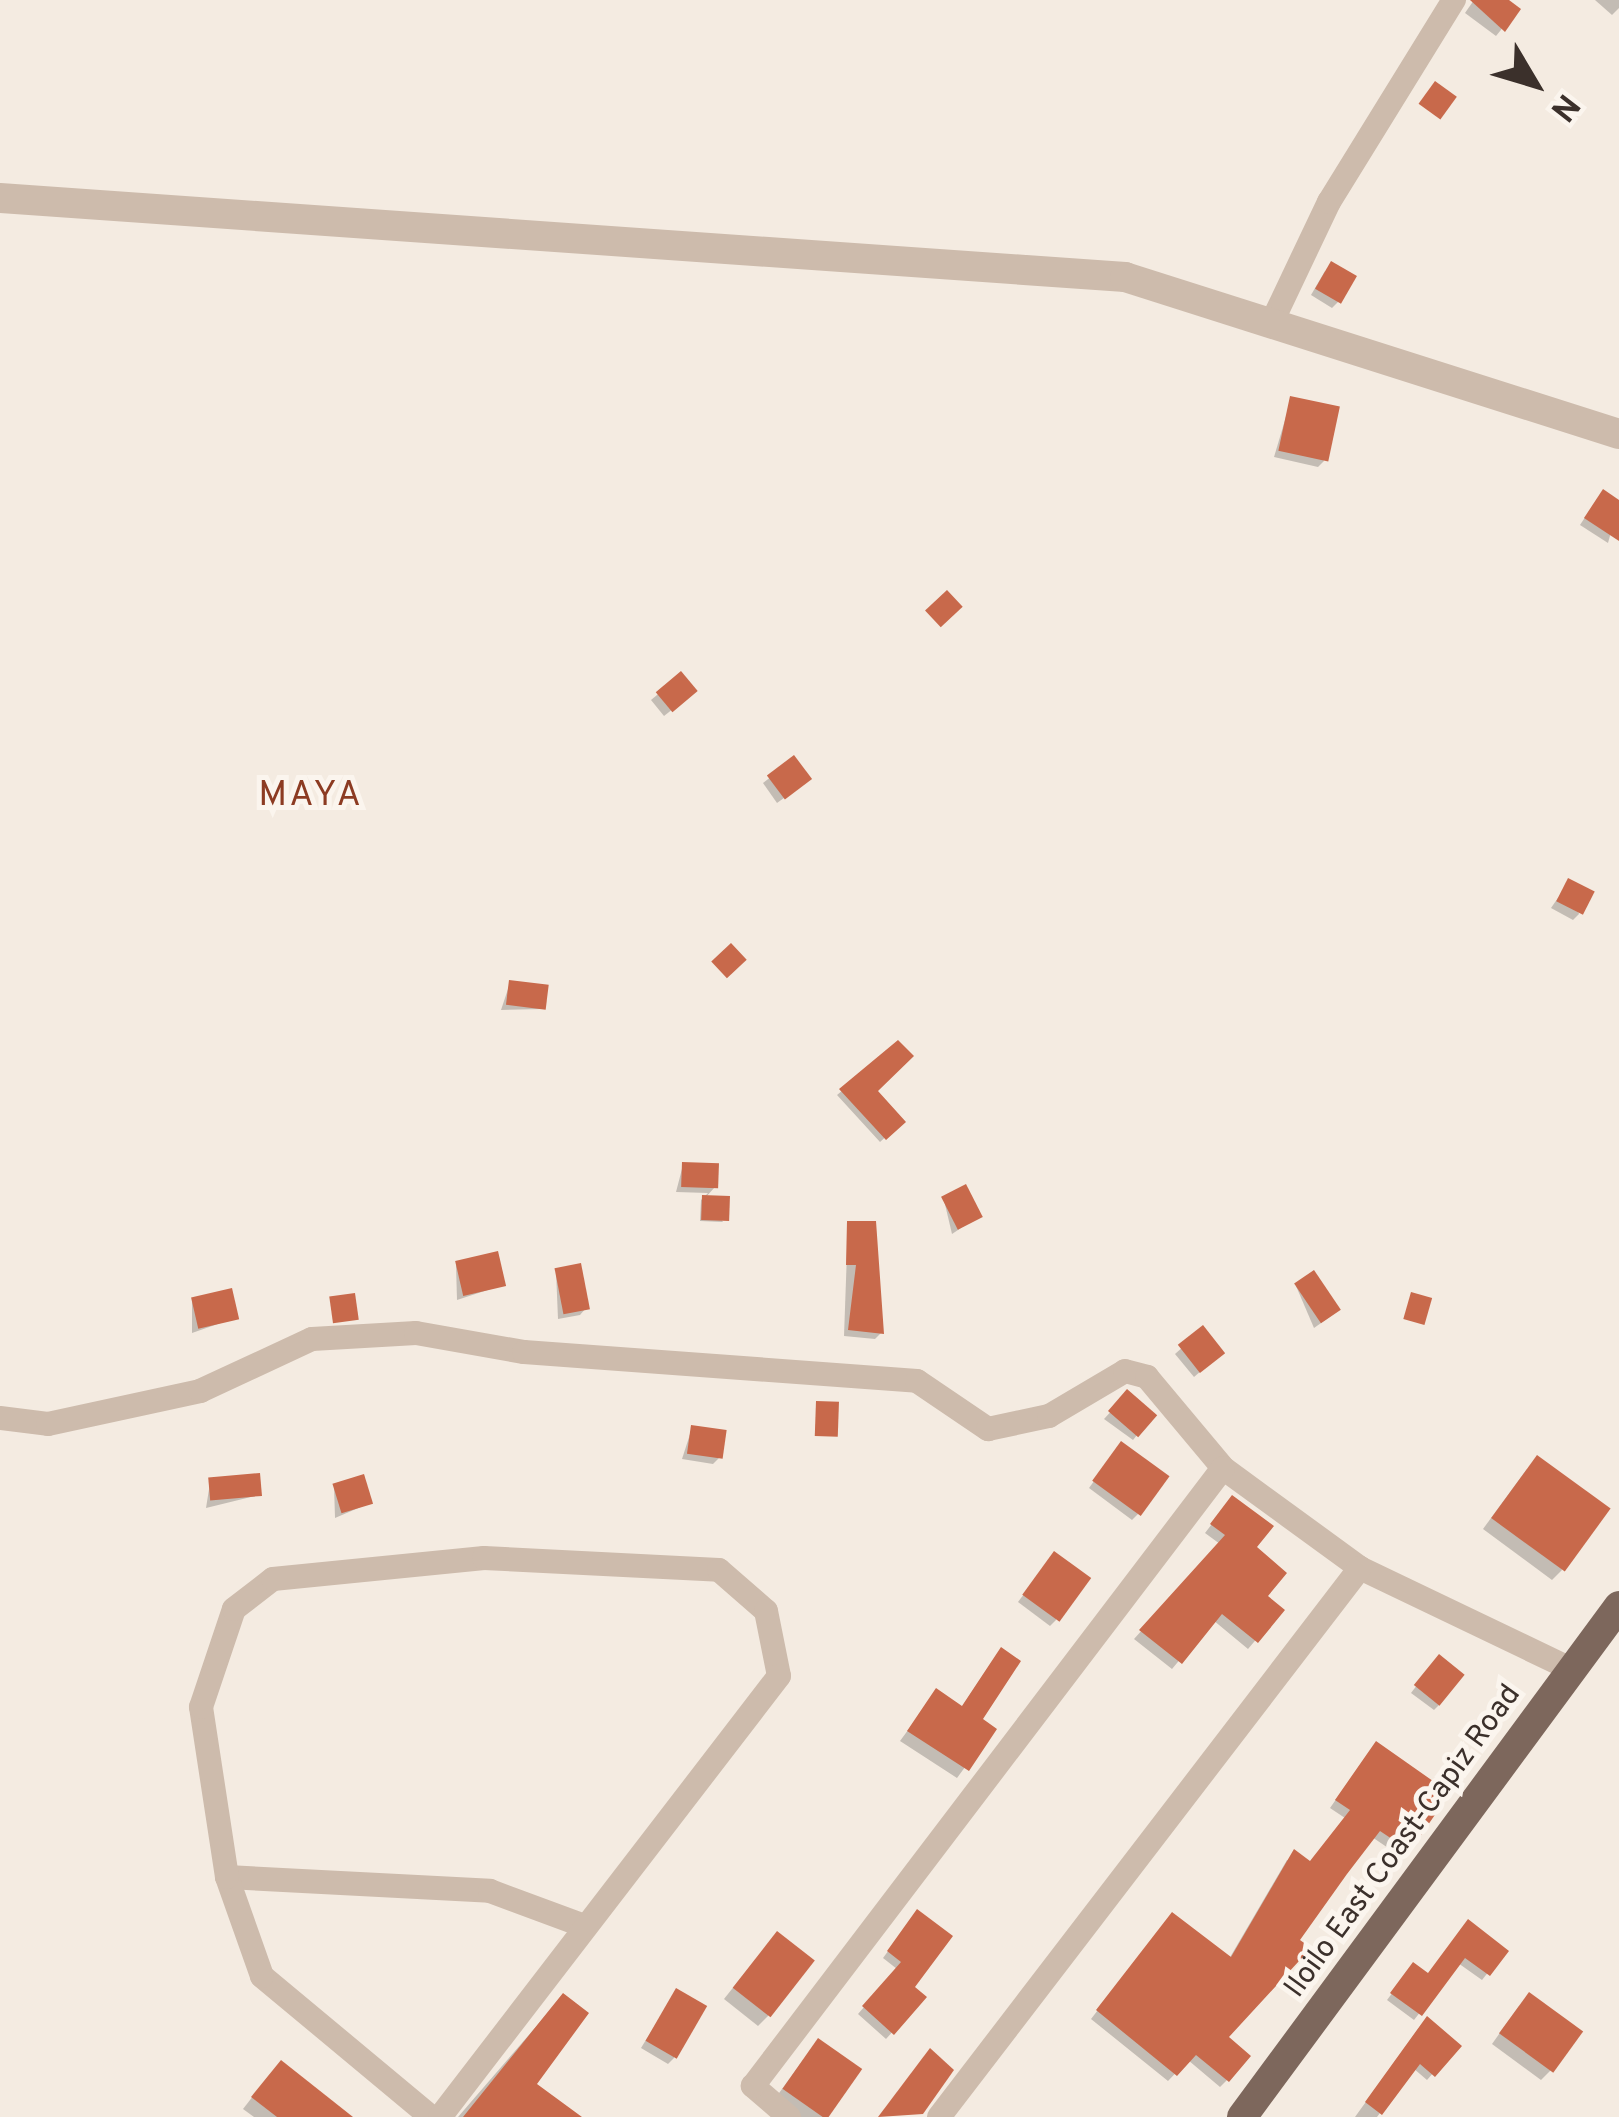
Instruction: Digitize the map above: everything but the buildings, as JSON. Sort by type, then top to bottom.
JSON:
[{"type":"main road","name":"Iloilo East Coast-Capiz Road","points":[[1243,2117],[1619,1606]]},
{"type":"street","points":[[1271,324],[1329,202],[1454,0]]},
{"type":"street","points":[[0,198],[1125,278],[1619,434]]},
{"type":"street","points":[[0,1418],[48,1424],[200,1390],[312,1339],[416,1333],[524,1352],[916,1381],[988,1429],[1049,1416],[1125,1371],[1147,1377],[1223,1468],[1360,1568],[1573,1670]]},
{"type":"street","points":[[788,2117],[753,2086],[1223,1468]]},
{"type":"street","points":[[484,1558],[719,1570],[766,1611],[779,1676],[584,1926],[435,2117],[262,1976],[227,1877],[201,1707],[234,1609],[273,1580],[484,1558]]},
{"type":"street","points":[[940,2117],[1360,1568]]},
{"type":"street","points":[[227,1877],[490,1891],[584,1926]]},
{"type":"district","name":"MAYA","points":[[311,797]]}]
